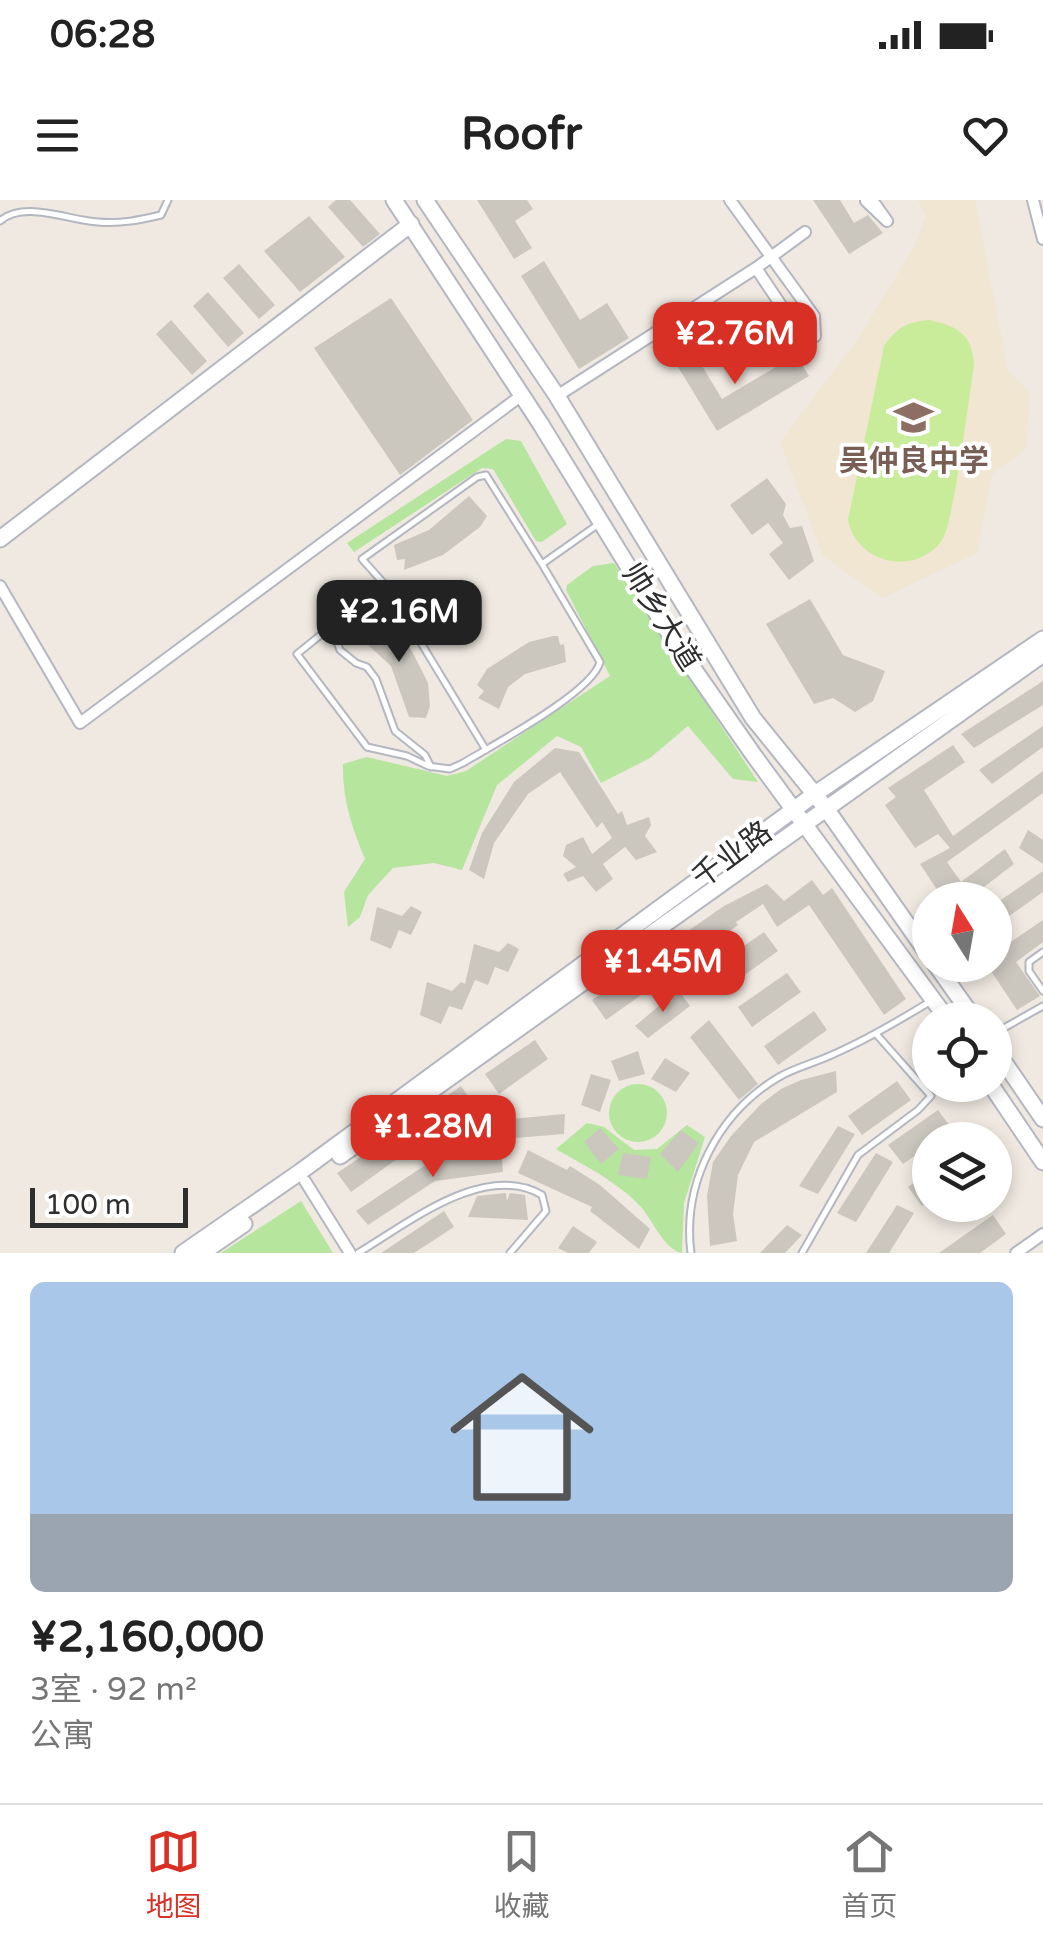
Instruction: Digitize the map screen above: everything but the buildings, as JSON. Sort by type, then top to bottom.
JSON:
[{"type":"main road","name":"帅乡大道","points":[[394,200],[522,394],[674,640],[793,810],[934,1000]]},
{"type":"main road","name":"帅乡大道","points":[[424,200],[558,396],[753,718],[820,801],[912,931]]},
{"type":"main road","points":[[0,540],[411,224]]},
{"type":"main road","name":"千业路","points":[[202,1253],[804,823],[820,801],[1043,638]]},
{"type":"main road","name":"千业路","points":[[183,1253],[793,810],[820,801],[1043,654]]},
{"type":"main road","points":[[1012,1074],[1043,1119]]},
{"type":"main road","points":[[1003,1102],[1043,1162]]},
{"type":"street","points":[[730,200],[814,316],[815,336],[802,338],[756,268]]},
{"type":"street","points":[[1033,200],[1043,240]]},
{"type":"street","points":[[558,396],[805,232]]},
{"type":"street","points":[[0,586],[80,723],[522,394]]},
{"type":"street","points":[[305,1181],[350,1253]]},
{"type":"street","points":[[1016,1253],[1043,1234]]},
{"type":"lane","points":[[0,221],[9,212],[32,208],[67,218],[127,223],[162,215],[168,200]]},
{"type":"lane","points":[[388,587],[358,604],[297,654],[366,746],[407,756],[431,767],[450,769],[486,750],[556,706],[597,673],[600,662],[486,475],[477,476],[362,559],[388,587],[486,750]]},
{"type":"lane","points":[[542,564],[603,522]]},
{"type":"lane","points":[[331,626],[340,650],[367,667],[380,687],[395,732],[425,754],[431,767]]},
{"type":"lane","points":[[1043,952],[1029,962],[1029,971],[1043,991]]},
{"type":"lane","points":[[692,1253],[689,1210],[706,1151],[759,1092],[781,1076],[877,1035],[934,1000]]},
{"type":"lane","points":[[1012,1024],[1043,1006]]},
{"type":"lane","points":[[802,1253],[858,1155],[918,1110],[930,1096],[877,1035]]},
{"type":"lane","points":[[358,1253],[457,1195],[509,1184],[542,1195],[546,1211],[510,1253]]},
{"type":"shaded area","name":"吴仲良中学","points":[[918,200],[975,200],[1008,371],[1030,393],[1026,449],[992,475],[977,553],[883,598],[823,556],[780,442],[858,339],[914,247],[926,216]]},
{"type":"green space","points":[[929,320],[948,325],[967,339],[974,366],[947,529],[931,552],[903,562],[875,555],[863,547],[848,520],[884,346],[903,327]]},
{"type":"green space","points":[[506,439],[521,441],[567,524],[542,542],[536,541],[493,469],[482,468],[354,552],[347,543]]},
{"type":"green space","points":[[614,563],[758,782],[733,779],[688,726],[650,758],[601,783],[581,747],[557,736],[497,785],[462,870],[434,863],[393,868],[368,895],[360,917],[348,927],[344,892],[365,859],[349,813],[343,764],[367,757],[447,776],[466,771],[610,676],[566,590],[567,585],[593,566]]},
{"type":"green space","points":[[638,1084],[658,1093],[667,1113],[658,1133],[638,1142],[618,1133],[609,1113],[618,1093]]},
{"type":"green space","points":[[587,1123],[604,1127],[634,1150],[657,1149],[687,1125],[705,1137],[684,1203],[682,1253],[670,1246],[641,1207],[622,1190],[556,1149]]},
{"type":"green space","points":[[301,1201],[333,1253],[221,1253]]},
{"type":"place","name":"吴仲良中学","points":[[914,417]]}]
